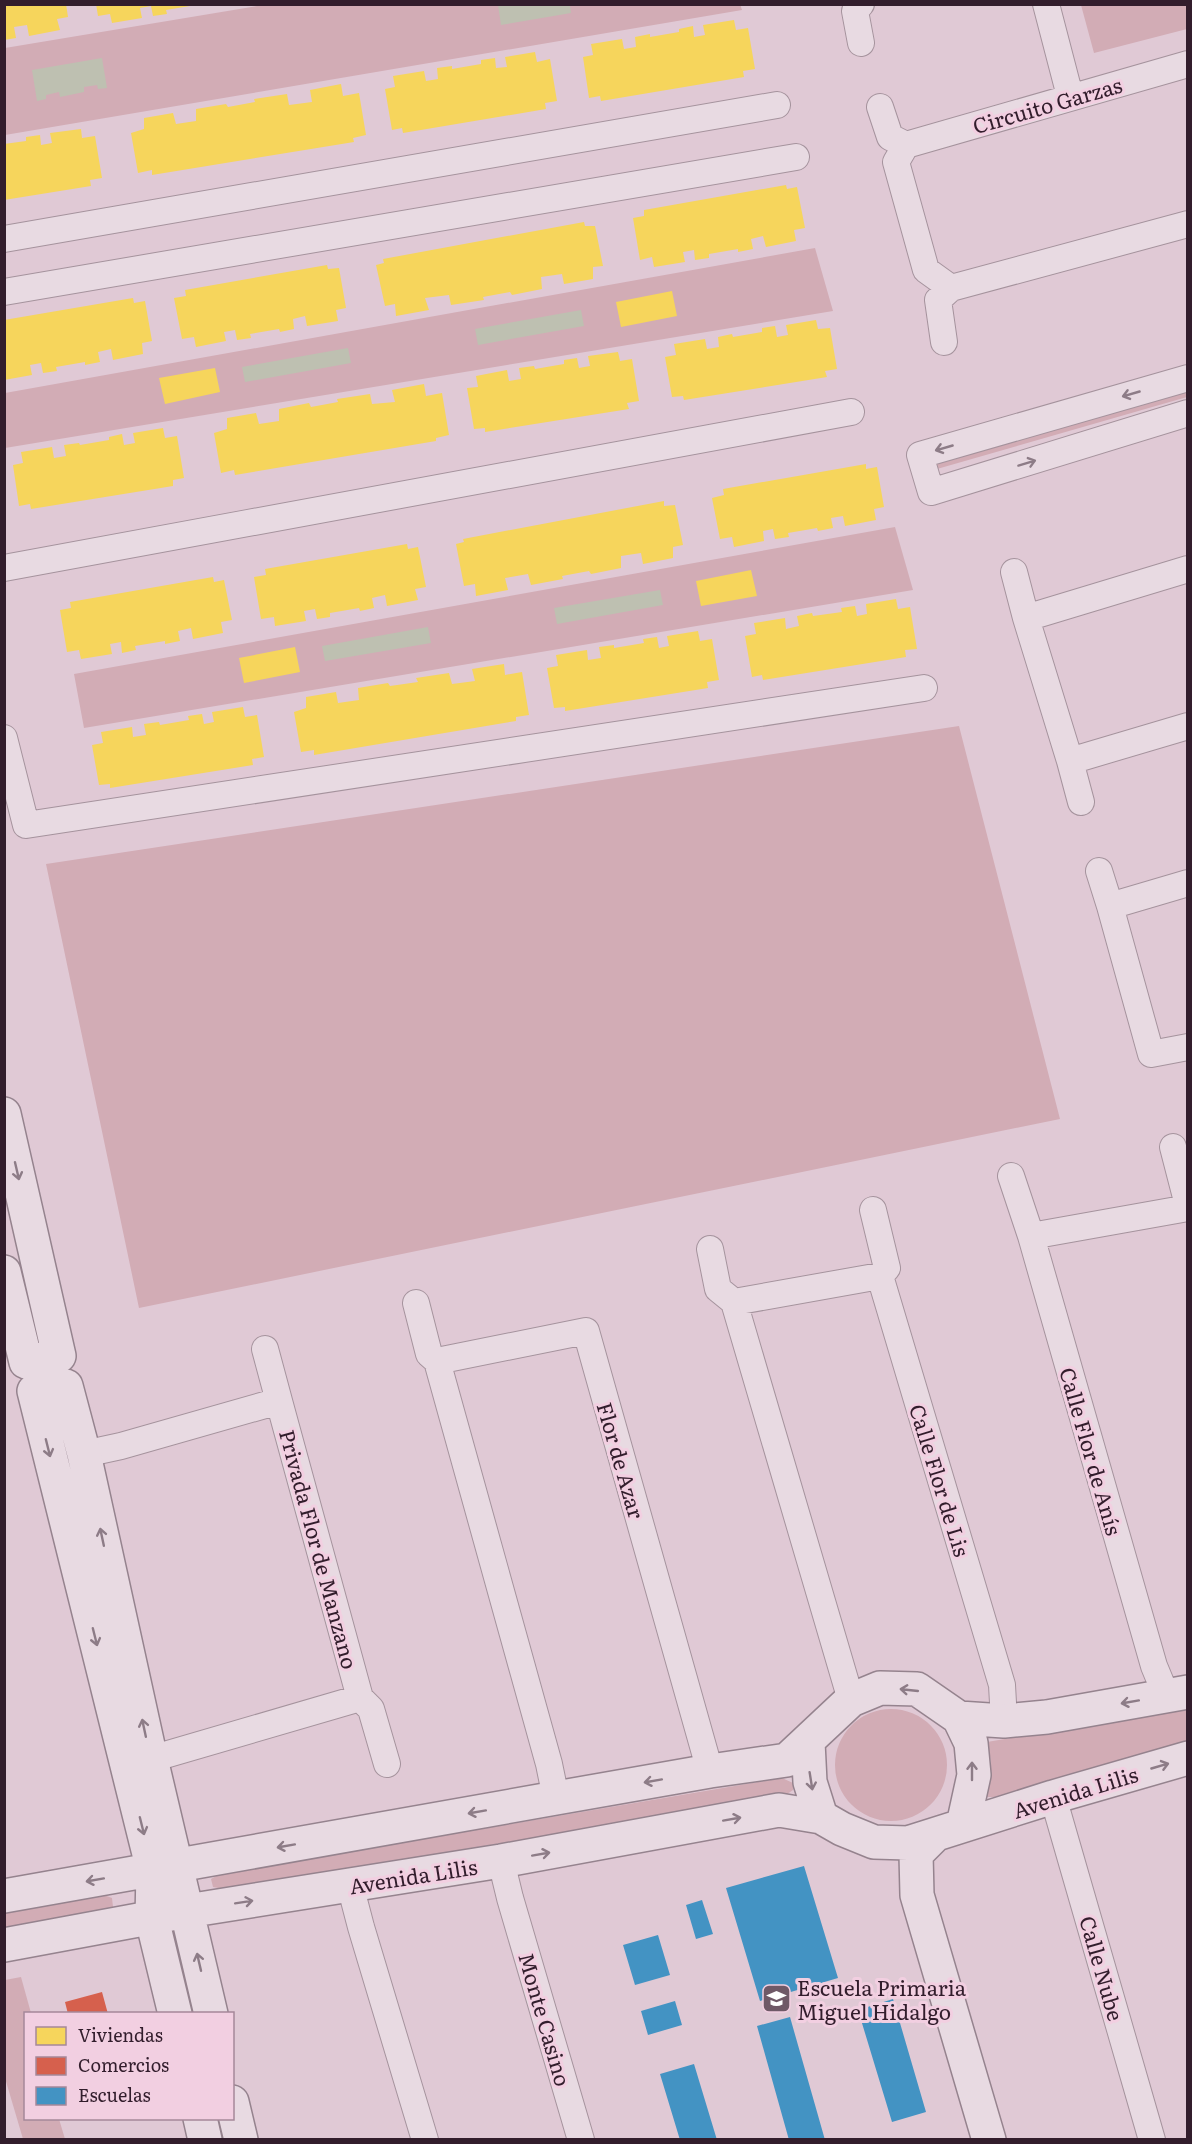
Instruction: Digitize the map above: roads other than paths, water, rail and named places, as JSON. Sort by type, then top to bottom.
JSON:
[{"type":"main road","points":[[4,1114],[62,1371],[84,1454],[151,1759],[165,1868],[152,1919],[175,2012]]},
{"type":"main road","points":[[4,1272],[30,1376],[165,1868],[187,1911],[211,2012]]},
{"type":"main road","points":[[30,1376],[62,1371]]},
{"type":"main road","points":[[959,1718],[1004,1721],[1047,1717],[1169,1684]]},
{"type":"main road","points":[[4,1896],[556,1797],[710,1771],[787,1761],[851,1700],[880,1688],[917,1689],[959,1718],[971,1743],[974,1775],[949,1830],[916,1854],[917,1895],[989,2139]]},
{"type":"main road","points":[[808,1742],[810,1782],[821,1817],[842,1829],[874,1842],[908,1843],[949,1830]]},
{"type":"main road","name":"Avenida Lilis","points":[[949,1830],[1188,1758]]},
{"type":"main road","name":"Avenida Lilis","points":[[4,1945],[187,1911],[501,1861],[779,1810],[821,1817]]},
{"type":"main road","points":[[874,1842],[896,1863],[917,1895]]},
{"type":"main road","points":[[234,2111],[241,2139]]},
{"type":"main road","points":[[200,2120],[205,2139]]},
{"type":"street","points":[[861,4],[855,11],[861,43]]},
{"type":"street","points":[[1046,4],[1070,96]]},
{"type":"street","name":"Circuito Garzas","points":[[906,145],[1070,96],[1188,64]]},
{"type":"street","points":[[4,239],[777,105]]},
{"type":"street","points":[[880,108],[890,137],[906,145],[896,162],[926,270],[951,288]]},
{"type":"street","points":[[4,292],[796,157]]},
{"type":"street","points":[[944,342],[938,300],[951,288],[1188,224]]},
{"type":"street","points":[[1188,378],[920,455],[931,492],[1188,413]]},
{"type":"street","points":[[4,568],[850,412]]},
{"type":"street","points":[[1026,618],[1188,568]]},
{"type":"street","points":[[1014,572],[1081,802]]},
{"type":"street","points":[[4,738],[26,825],[924,688]]},
{"type":"street","points":[[1070,761],[1188,726]]},
{"type":"street","points":[[1099,871],[1154,1065],[1188,1047]]},
{"type":"street","points":[[1110,906],[1188,883]]},
{"type":"street","points":[[1031,1236],[1188,1207],[1173,1147]]},
{"type":"street","name":"Calle Flor de Anís","points":[[1011,1176],[1169,1684]]},
{"type":"street","name":"Calle Flor de Lis","points":[[873,1210],[887,1268],[880,1276],[1002,1685],[1004,1721]]},
{"type":"street","points":[[710,1249],[718,1289],[734,1302],[851,1700]]},
{"type":"street","points":[[734,1302],[880,1276]]},
{"type":"street","points":[[416,1303],[429,1354],[437,1361],[549,1764],[556,1797]]},
{"type":"street","name":"Flor de Azar","points":[[437,1361],[586,1332],[710,1771]]},
{"type":"street","name":"Privada Flor de Manzano","points":[[265,1349],[360,1698],[371,1709],[387,1764]]},
{"type":"street","name":"Privada Flor de Manzano","points":[[84,1454],[121,1446],[279,1401]]},
{"type":"street","name":"Privada Flor de Manzano","points":[[151,1759],[360,1698]]},
{"type":"street","name":"Calle Nube","points":[[1053,1797],[1152,2139]]},
{"type":"street","name":"Monte Casino","points":[[501,1861],[581,2139]]},
{"type":"street","points":[[350,1885],[425,2139]]},
{"type":"place","name":"Escuela Primaria Miguel Hidalgo","points":[[776,1998]]}]
